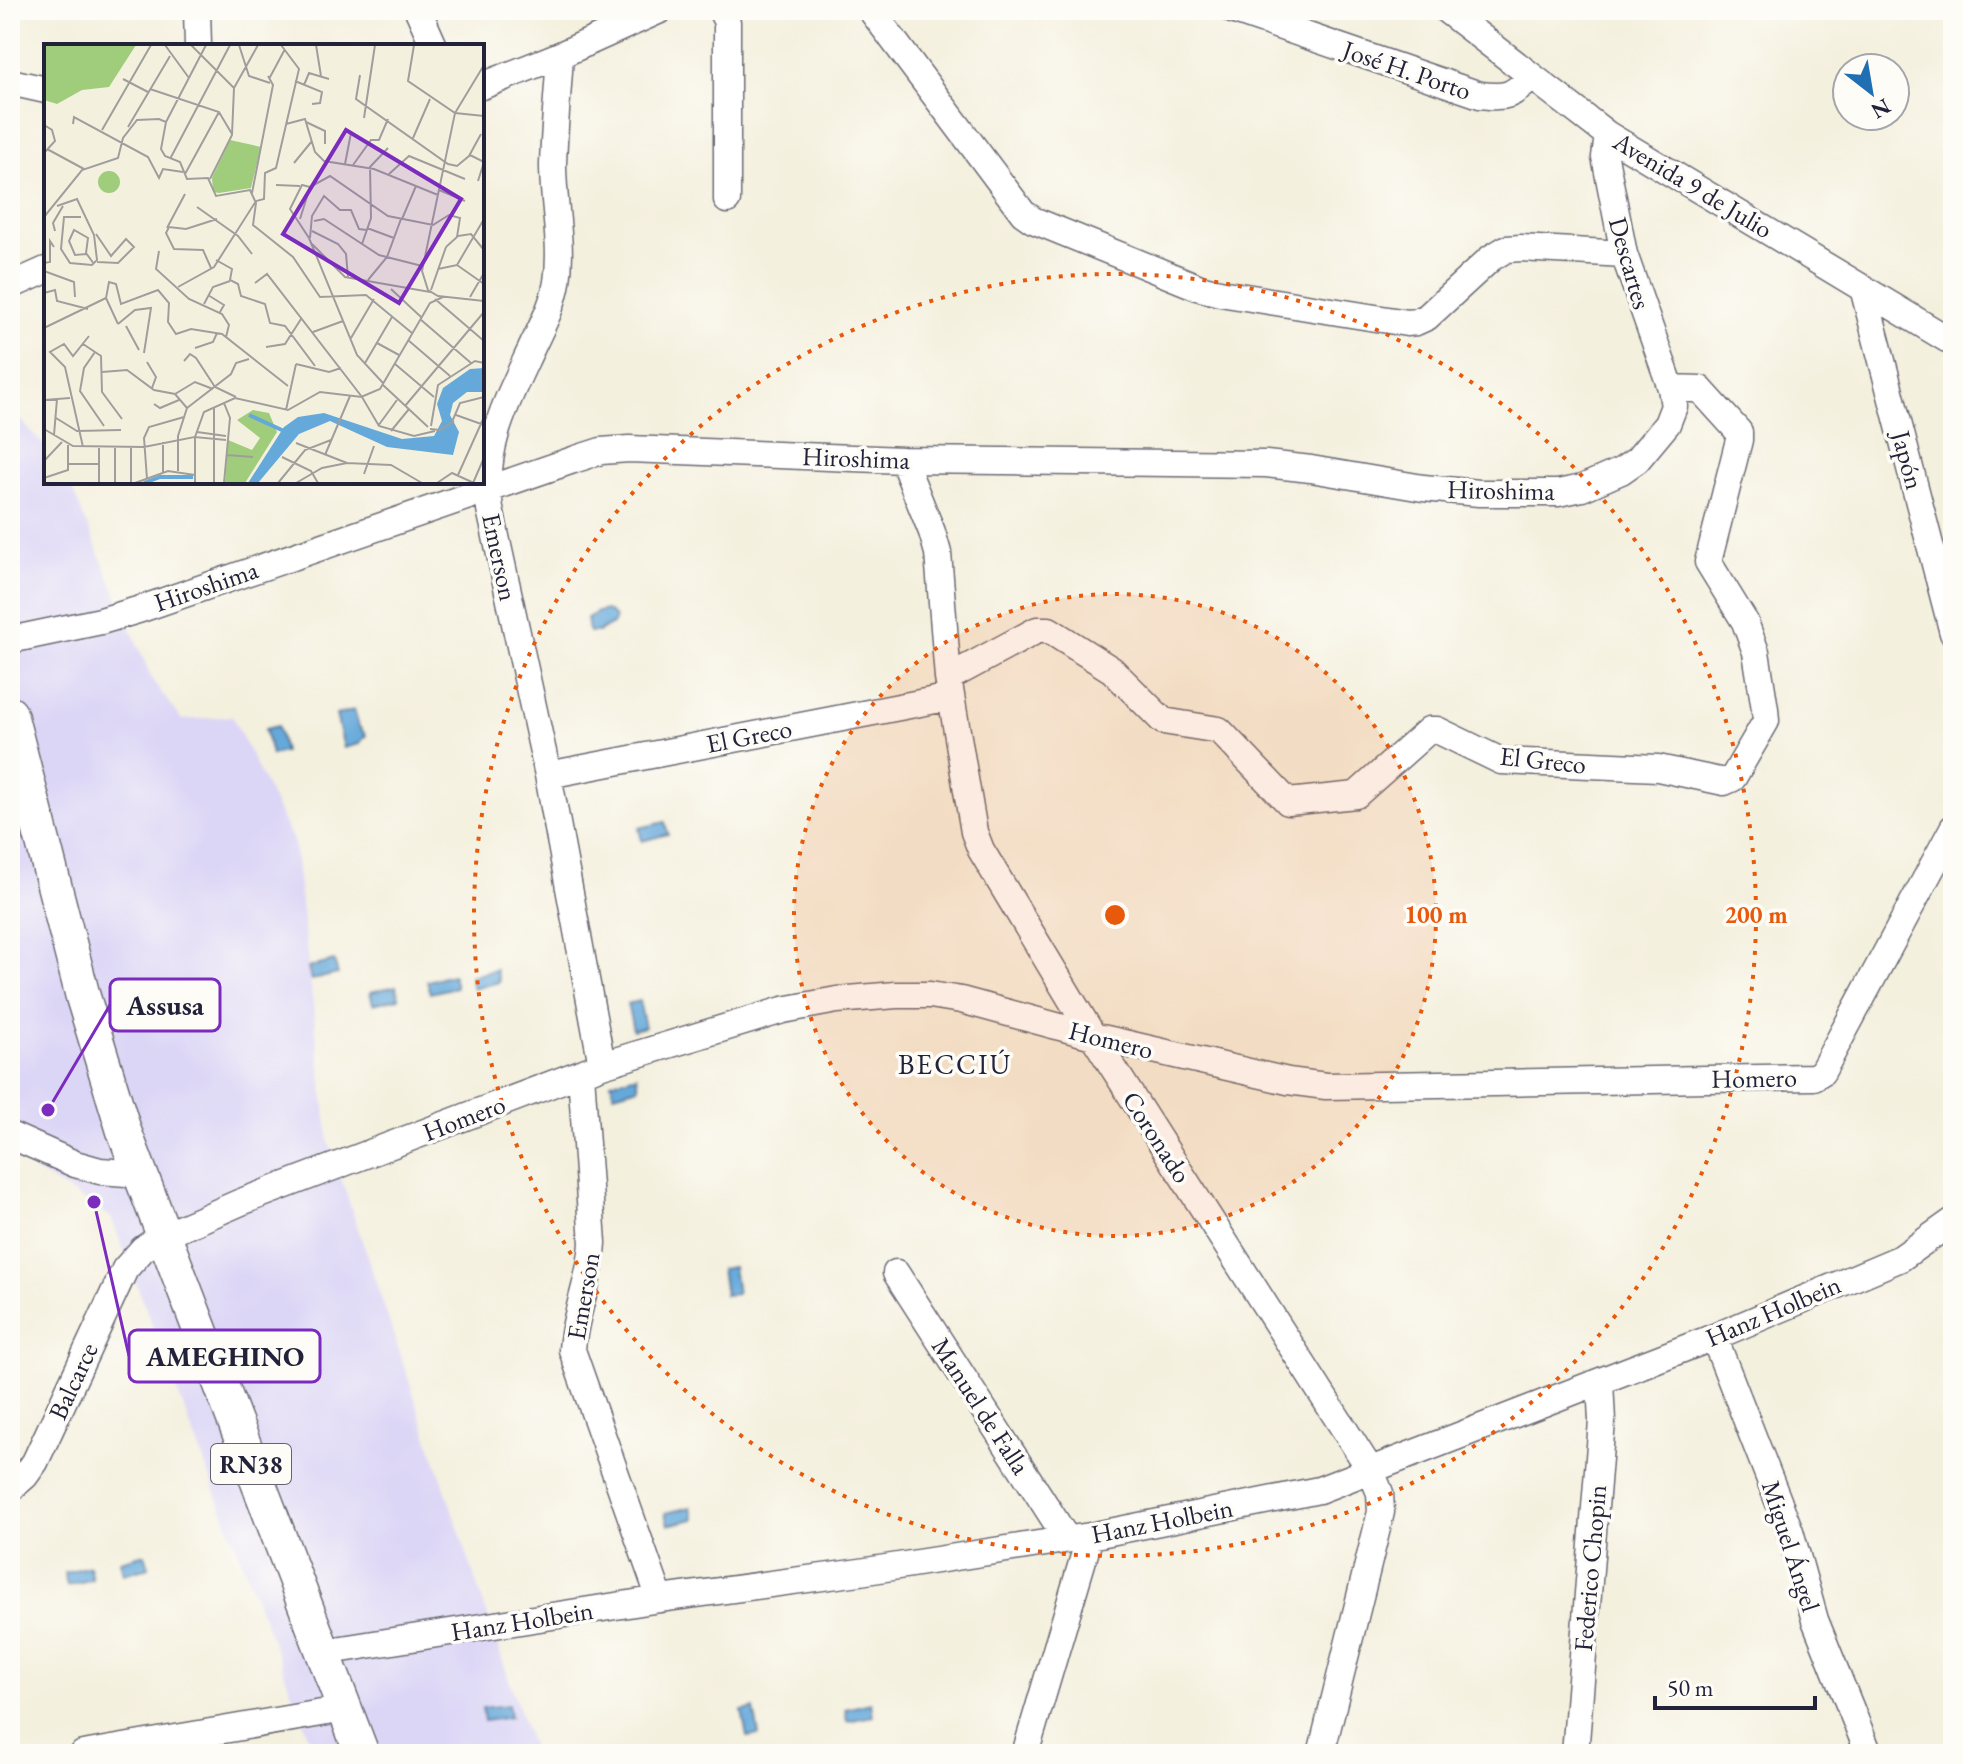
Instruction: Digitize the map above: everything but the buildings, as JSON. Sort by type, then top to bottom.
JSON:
[{"type":"main road","name":"RN38","points":[[10,714],[110,1089],[163,1236],[362,1754]]},
{"type":"street","points":[[197,10],[198,44]]},
{"type":"street","points":[[418,10],[433,44]]},
{"type":"street","points":[[484,85],[660,10]]},
{"type":"street","points":[[721,10],[727,22],[727,200]]},
{"type":"street","points":[[871,10],[1023,213],[1033,220],[1200,288],[1416,322],[1427,317],[1491,258],[1506,249],[1624,254]]},
{"type":"street","name":"José H. Porto","points":[[1232,10],[1480,95],[1502,97],[1519,89],[1532,77]]},
{"type":"street","name":"Avenida 9 de Julio","points":[[1446,10],[1608,135],[1953,341]]},
{"type":"street","name":"Emerson","points":[[560,55],[553,166],[559,257],[557,281],[552,305],[501,415],[487,488],[548,775],[592,1069],[592,1262],[572,1350],[660,1599]]},
{"type":"street","points":[[10,82],[44,90]]},
{"type":"street","name":"Descartes","points":[[1608,135],[1605,157],[1624,254],[1671,388]]},
{"type":"street","points":[[10,286],[44,271]]},
{"type":"street","name":"Japón","points":[[1863,288],[1953,633]]},
{"type":"street","name":"Hiroshima","points":[[10,640],[101,621],[141,609],[601,451],[629,449],[903,460],[1266,464],[1423,488],[1479,493],[1558,493],[1582,488],[1621,471],[1637,460],[1667,424],[1674,406],[1671,388]]},
{"type":"street","name":"El Greco","points":[[548,775],[950,688],[1037,630],[1049,630],[1112,670],[1163,721],[1219,730],[1288,802],[1356,795],[1429,730],[1437,730],[1501,761],[1658,768],[1724,782],[1733,778],[1766,721],[1756,652],[1745,622],[1708,562],[1739,432],[1700,389],[1671,388]]},
{"type":"street","name":"Coronado","points":[[903,460],[938,553],[950,688],[974,832],[981,850],[1093,1036],[1371,1471],[1380,1493],[1381,1512],[1321,1754]]},
{"type":"street","name":"Homero","points":[[163,1236],[241,1202],[592,1069],[783,1010],[837,1000],[930,995],[961,1000],[1093,1036],[1288,1081],[1326,1086],[1814,1077],[1822,1072],[1953,828]]},
{"type":"street","points":[[10,1135],[75,1164],[100,1171],[140,1174]]},
{"type":"street","name":"Hanz Holbein","points":[[323,1652],[1078,1537],[1309,1493],[1714,1337],[1901,1258],[1953,1221]]},
{"type":"street","name":"Balcarce","points":[[10,1489],[35,1462],[125,1269],[143,1249],[163,1236]]},
{"type":"street","name":"Manuel de Falla","points":[[896,1273],[1078,1537]]},
{"type":"street","name":"Miguel Ángel","points":[[1714,1337],[1790,1531],[1815,1620],[1869,1754]]},
{"type":"street","name":"Federico Chopin","points":[[1575,1754],[1602,1421],[1600,1382]]},
{"type":"street","points":[[1025,1754],[1078,1537]]},
{"type":"street","points":[[83,1754],[345,1709]]},
{"type":"shaded area","points":[[10,408],[44,446],[44,484],[70,484],[153,681],[182,720],[232,716],[294,843],[329,1142],[534,1754],[315,1754],[111,1217],[10,1156]]},
{"type":"water","points":[[606,610],[615,617],[613,624],[598,632],[589,632],[587,618]]},
{"type":"water","points":[[354,710],[359,727],[366,735],[359,744],[344,748],[336,715]]},
{"type":"water","points":[[278,726],[284,752],[271,755],[265,729]]},
{"type":"water","points":[[665,822],[668,834],[642,841],[639,828]]},
{"type":"water","points":[[334,961],[338,974],[311,980],[308,968]]},
{"type":"water","points":[[496,970],[499,982],[473,989],[470,976]]},
{"type":"water","points":[[453,975],[456,987],[430,993],[427,981]]},
{"type":"water","points":[[396,986],[399,998],[373,1004],[370,992]]},
{"type":"water","points":[[639,1001],[645,1027],[633,1030],[627,1004]]},
{"type":"water","points":[[637,1075],[639,1087],[614,1094],[611,1082]]},
{"type":"water","points":[[733,1267],[737,1294],[725,1295],[721,1269]]},
{"type":"water","points":[[691,1507],[694,1519],[668,1525],[665,1513]]},
{"type":"water","points":[[145,1554],[149,1567],[123,1574],[120,1561]]},
{"type":"water","points":[[89,1566],[92,1579],[67,1586],[64,1573]]},
{"type":"water","points":[[871,1703],[873,1716],[847,1721],[845,1709]]},
{"type":"water","points":[[508,1705],[510,1717],[484,1721],[482,1708]]},
{"type":"water","points":[[754,1709],[759,1735],[747,1737],[742,1711]]},
{"type":"place","name":"Assusa","points":[[48,1110]]},
{"type":"place","name":"AMEGHINO","points":[[94,1202]]},
{"type":"district","name":"BECCIÚ","points":[[955,1064]]}]
